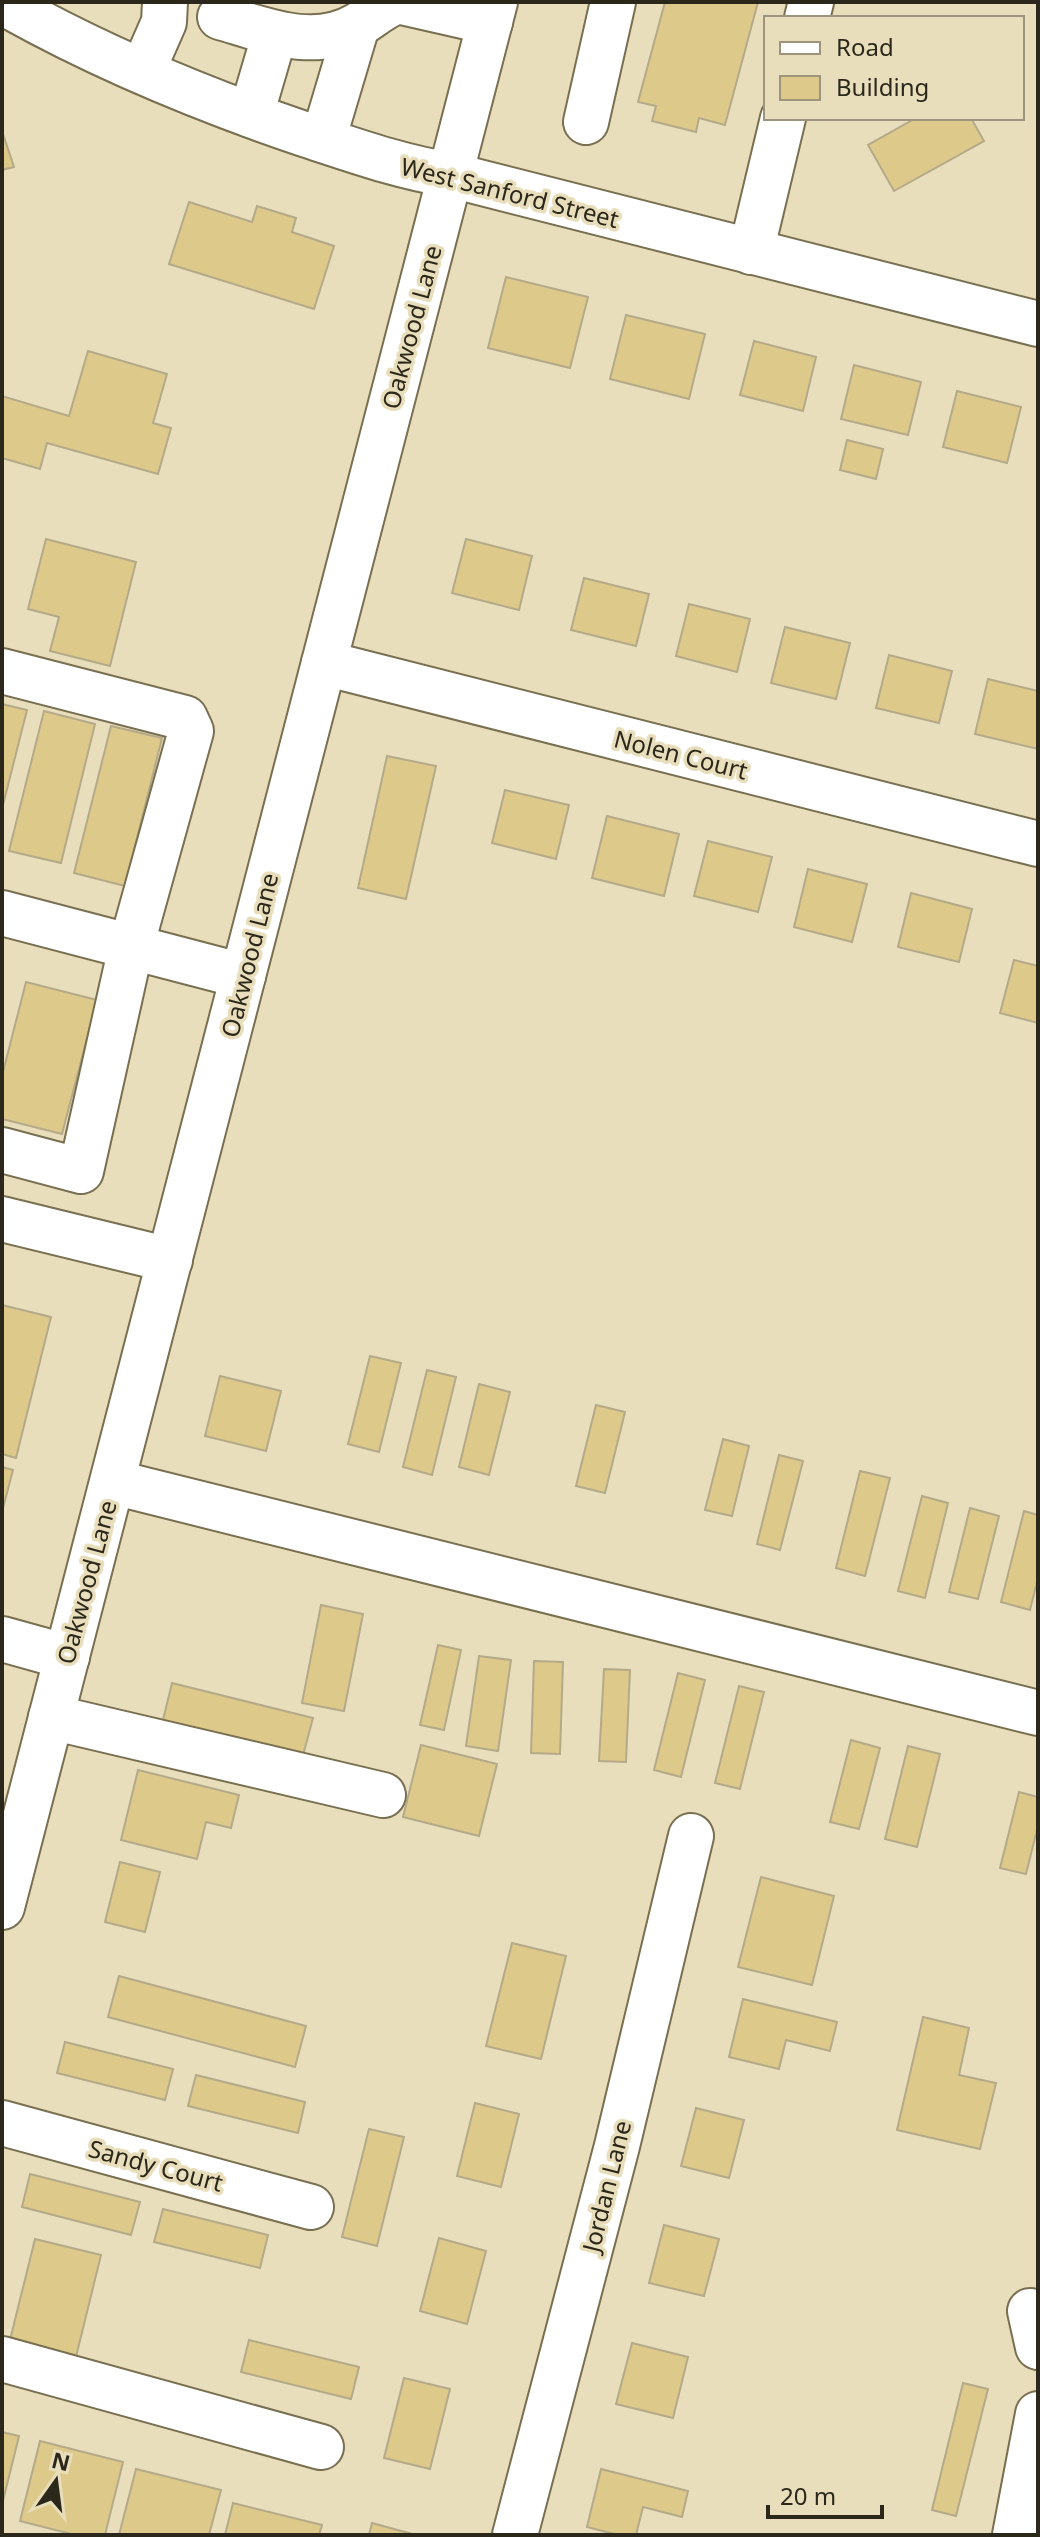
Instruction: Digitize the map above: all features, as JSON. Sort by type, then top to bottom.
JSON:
[{"type":"street","points":[[143,70],[164,22],[165,2]]},
{"type":"street","points":[[220,17],[290,38],[325,36],[357,26],[395,2]]},
{"type":"street","points":[[402,2],[492,12]]},
{"type":"street","points":[[586,122],[609,3]]},
{"type":"street","name":"West Sanford Street","points":[[18,6],[143,70],[251,115],[405,168],[451,175],[751,252],[1036,314]]},
{"type":"street","name":"Oakwood Lane","points":[[2,1907],[492,12]]},
{"type":"street","points":[[323,140],[357,26]]},
{"type":"street","points":[[251,115],[275,33]]},
{"type":"street","points":[[751,252],[783,120]]},
{"type":"street","name":"Nolen Court","points":[[324,663],[1038,844]]},
{"type":"street","points":[[2,671],[185,718],[190,723],[191,731],[131,947],[81,1171],[2,1150]]},
{"type":"street","points":[[2,913],[243,976]]},
{"type":"street","points":[[2,1219],[170,1260]]},
{"type":"street","points":[[113,1482],[1038,1713]]},
{"type":"street","points":[[2,1639],[67,1657]]},
{"type":"street","points":[[51,1717],[383,1795]]},
{"type":"street","name":"Jordan Lane","points":[[515,2535],[617,2146],[691,1836]]},
{"type":"street","name":"Sandy Court","points":[[2,2123],[311,2207]]},
{"type":"street","points":[[2,2359],[321,2447]]},
{"type":"street","points":[[1015,2535],[1038,2414]]},
{"type":"building","points":[[665,2],[758,2],[725,125],[699,118],[696,132],[652,121],[656,106],[638,102]]},
{"type":"building","points":[[912,120],[972,120],[984,141],[894,191],[868,145]]},
{"type":"building","points":[[2,131],[14,167],[2,170]]},
{"type":"building","points":[[189,202],[252,222],[257,206],[296,218],[292,232],[334,246],[314,309],[169,264]]},
{"type":"building","points":[[506,277],[588,297],[570,368],[488,348]]},
{"type":"building","points":[[626,315],[705,334],[689,399],[610,379]]},
{"type":"building","points":[[754,341],[816,357],[803,411],[740,395]]},
{"type":"building","points":[[88,351],[167,374],[153,423],[171,428],[158,474],[47,443],[40,469],[2,458],[2,396],[69,416]]},
{"type":"building","points":[[854,365],[921,382],[908,435],[841,419]]},
{"type":"building","points":[[957,391],[1021,407],[1007,463],[943,447]]},
{"type":"building","points":[[847,440],[883,449],[876,479],[840,470]]},
{"type":"building","points":[[46,539],[136,562],[110,666],[50,651],[59,617],[28,609]]},
{"type":"building","points":[[466,539],[532,556],[519,610],[452,593]]},
{"type":"building","points":[[584,578],[649,594],[636,646],[571,630]]},
{"type":"building","points":[[689,604],[750,619],[737,672],[676,656]]},
{"type":"building","points":[[785,627],[850,643],[836,699],[771,683]]},
{"type":"building","points":[[889,655],[952,671],[939,723],[876,708]]},
{"type":"building","points":[[988,679],[1038,691],[1038,749],[975,734]]},
{"type":"building","points":[[2,704],[27,710],[2,809]]},
{"type":"building","points":[[44,711],[95,724],[61,863],[9,851]]},
{"type":"building","points":[[111,726],[162,738],[125,886],[74,873]]},
{"type":"building","points":[[387,756],[436,766],[406,899],[358,888]]},
{"type":"building","points":[[505,790],[569,805],[556,859],[492,843]]},
{"type":"building","points":[[607,816],[679,834],[664,896],[592,878]]},
{"type":"building","points":[[708,841],[772,857],[758,912],[694,896]]},
{"type":"building","points":[[808,869],[867,884],[852,942],[794,927]]},
{"type":"building","points":[[911,893],[972,909],[959,962],[898,947]]},
{"type":"building","points":[[1014,960],[1038,966],[1038,1023],[1000,1013]]},
{"type":"building","points":[[26,982],[97,1000],[62,1134],[2,1119],[2,1076]]},
{"type":"building","points":[[2,1305],[51,1317],[16,1458],[2,1454]]},
{"type":"building","points":[[370,1356],[401,1363],[379,1452],[348,1444]]},
{"type":"building","points":[[427,1370],[456,1377],[432,1475],[403,1467]]},
{"type":"building","points":[[220,1376],[281,1391],[266,1451],[205,1436]]},
{"type":"building","points":[[479,1384],[510,1392],[489,1475],[459,1467]]},
{"type":"building","points":[[596,1405],[625,1412],[605,1493],[576,1486]]},
{"type":"building","points":[[723,1439],[749,1446],[732,1516],[705,1510]]},
{"type":"building","points":[[779,1455],[803,1461],[780,1550],[757,1544]]},
{"type":"building","points":[[2,1467],[13,1470],[2,1512]]},
{"type":"building","points":[[860,1471],[890,1478],[865,1576],[836,1568]]},
{"type":"building","points":[[922,1496],[948,1503],[925,1598],[898,1591]]},
{"type":"building","points":[[970,1508],[999,1516],[978,1599],[949,1592]]},
{"type":"building","points":[[1024,1511],[1038,1515],[1038,1578],[1030,1610],[1001,1602]]},
{"type":"building","points":[[321,1605],[363,1614],[344,1711],[302,1703]]},
{"type":"building","points":[[438,1645],[461,1650],[444,1730],[420,1725]]},
{"type":"building","points":[[479,1656],[511,1660],[498,1751],[466,1746]]},
{"type":"building","points":[[534,1661],[563,1662],[560,1754],[531,1753]]},
{"type":"building","points":[[604,1669],[630,1670],[626,1762],[599,1761]]},
{"type":"building","points":[[678,1673],[705,1680],[681,1777],[654,1770]]},
{"type":"building","points":[[172,1683],[313,1718],[302,1759],[162,1724]]},
{"type":"building","points":[[739,1686],[764,1692],[740,1789],[715,1783]]},
{"type":"building","points":[[851,1740],[880,1748],[859,1829],[830,1822]]},
{"type":"building","points":[[421,1745],[497,1764],[479,1836],[403,1817]]},
{"type":"building","points":[[908,1746],[940,1754],[917,1847],[885,1839]]},
{"type":"building","points":[[138,1770],[239,1795],[231,1828],[206,1822],[197,1859],[121,1840]]},
{"type":"building","points":[[1019,1792],[1038,1797],[1038,1826],[1026,1874],[1000,1868]]},
{"type":"building","points":[[120,1862],[160,1872],[145,1932],[105,1922]]},
{"type":"building","points":[[761,1877],[834,1896],[812,1985],[738,1967]]},
{"type":"building","points":[[512,1943],[566,1956],[541,2059],[486,2046]]},
{"type":"building","points":[[119,1976],[306,2026],[295,2067],[108,2017]]},
{"type":"building","points":[[743,1999],[837,2022],[830,2051],[786,2040],[779,2069],[729,2057]]},
{"type":"building","points":[[923,2017],[969,2028],[959,2075],[996,2083],[980,2149],[897,2130]]},
{"type":"building","points":[[65,2042],[173,2069],[165,2100],[57,2073]]},
{"type":"building","points":[[196,2075],[305,2102],[298,2133],[188,2106]]},
{"type":"building","points":[[475,2103],[519,2114],[501,2187],[457,2176]]},
{"type":"building","points":[[696,2108],[744,2120],[729,2178],[681,2166]]},
{"type":"building","points":[[369,2129],[404,2137],[377,2246],[342,2237]]},
{"type":"building","points":[[30,2174],[140,2202],[131,2235],[22,2207]]},
{"type":"building","points":[[163,2209],[268,2235],[260,2268],[154,2242]]},
{"type":"building","points":[[664,2225],[719,2239],[704,2296],[649,2283]]},
{"type":"building","points":[[439,2238],[486,2251],[467,2324],[420,2311]]},
{"type":"building","points":[[35,2239],[101,2255],[75,2361],[9,2344]]},
{"type":"building","points":[[249,2340],[359,2367],[351,2399],[241,2372]]},
{"type":"building","points":[[632,2343],[688,2357],[673,2418],[616,2404]]},
{"type":"building","points":[[404,2378],[450,2389],[430,2469],[384,2458]]},
{"type":"building","points":[[963,2383],[988,2389],[956,2516],[932,2510]]},
{"type":"building","points":[[2,2432],[19,2436],[2,2505]]},
{"type":"building","points":[[40,2441],[123,2462],[105,2535],[75,2535],[20,2521]]},
{"type":"building","points":[[136,2469],[221,2490],[209,2535],[119,2535]]},
{"type":"building","points":[[601,2469],[688,2491],[682,2517],[643,2507],[636,2535],[618,2535],[587,2527]]},
{"type":"building","points":[[233,2503],[322,2525],[319,2535],[225,2535]]},
{"type":"building","points":[[372,2523],[416,2535],[369,2535]]}]
